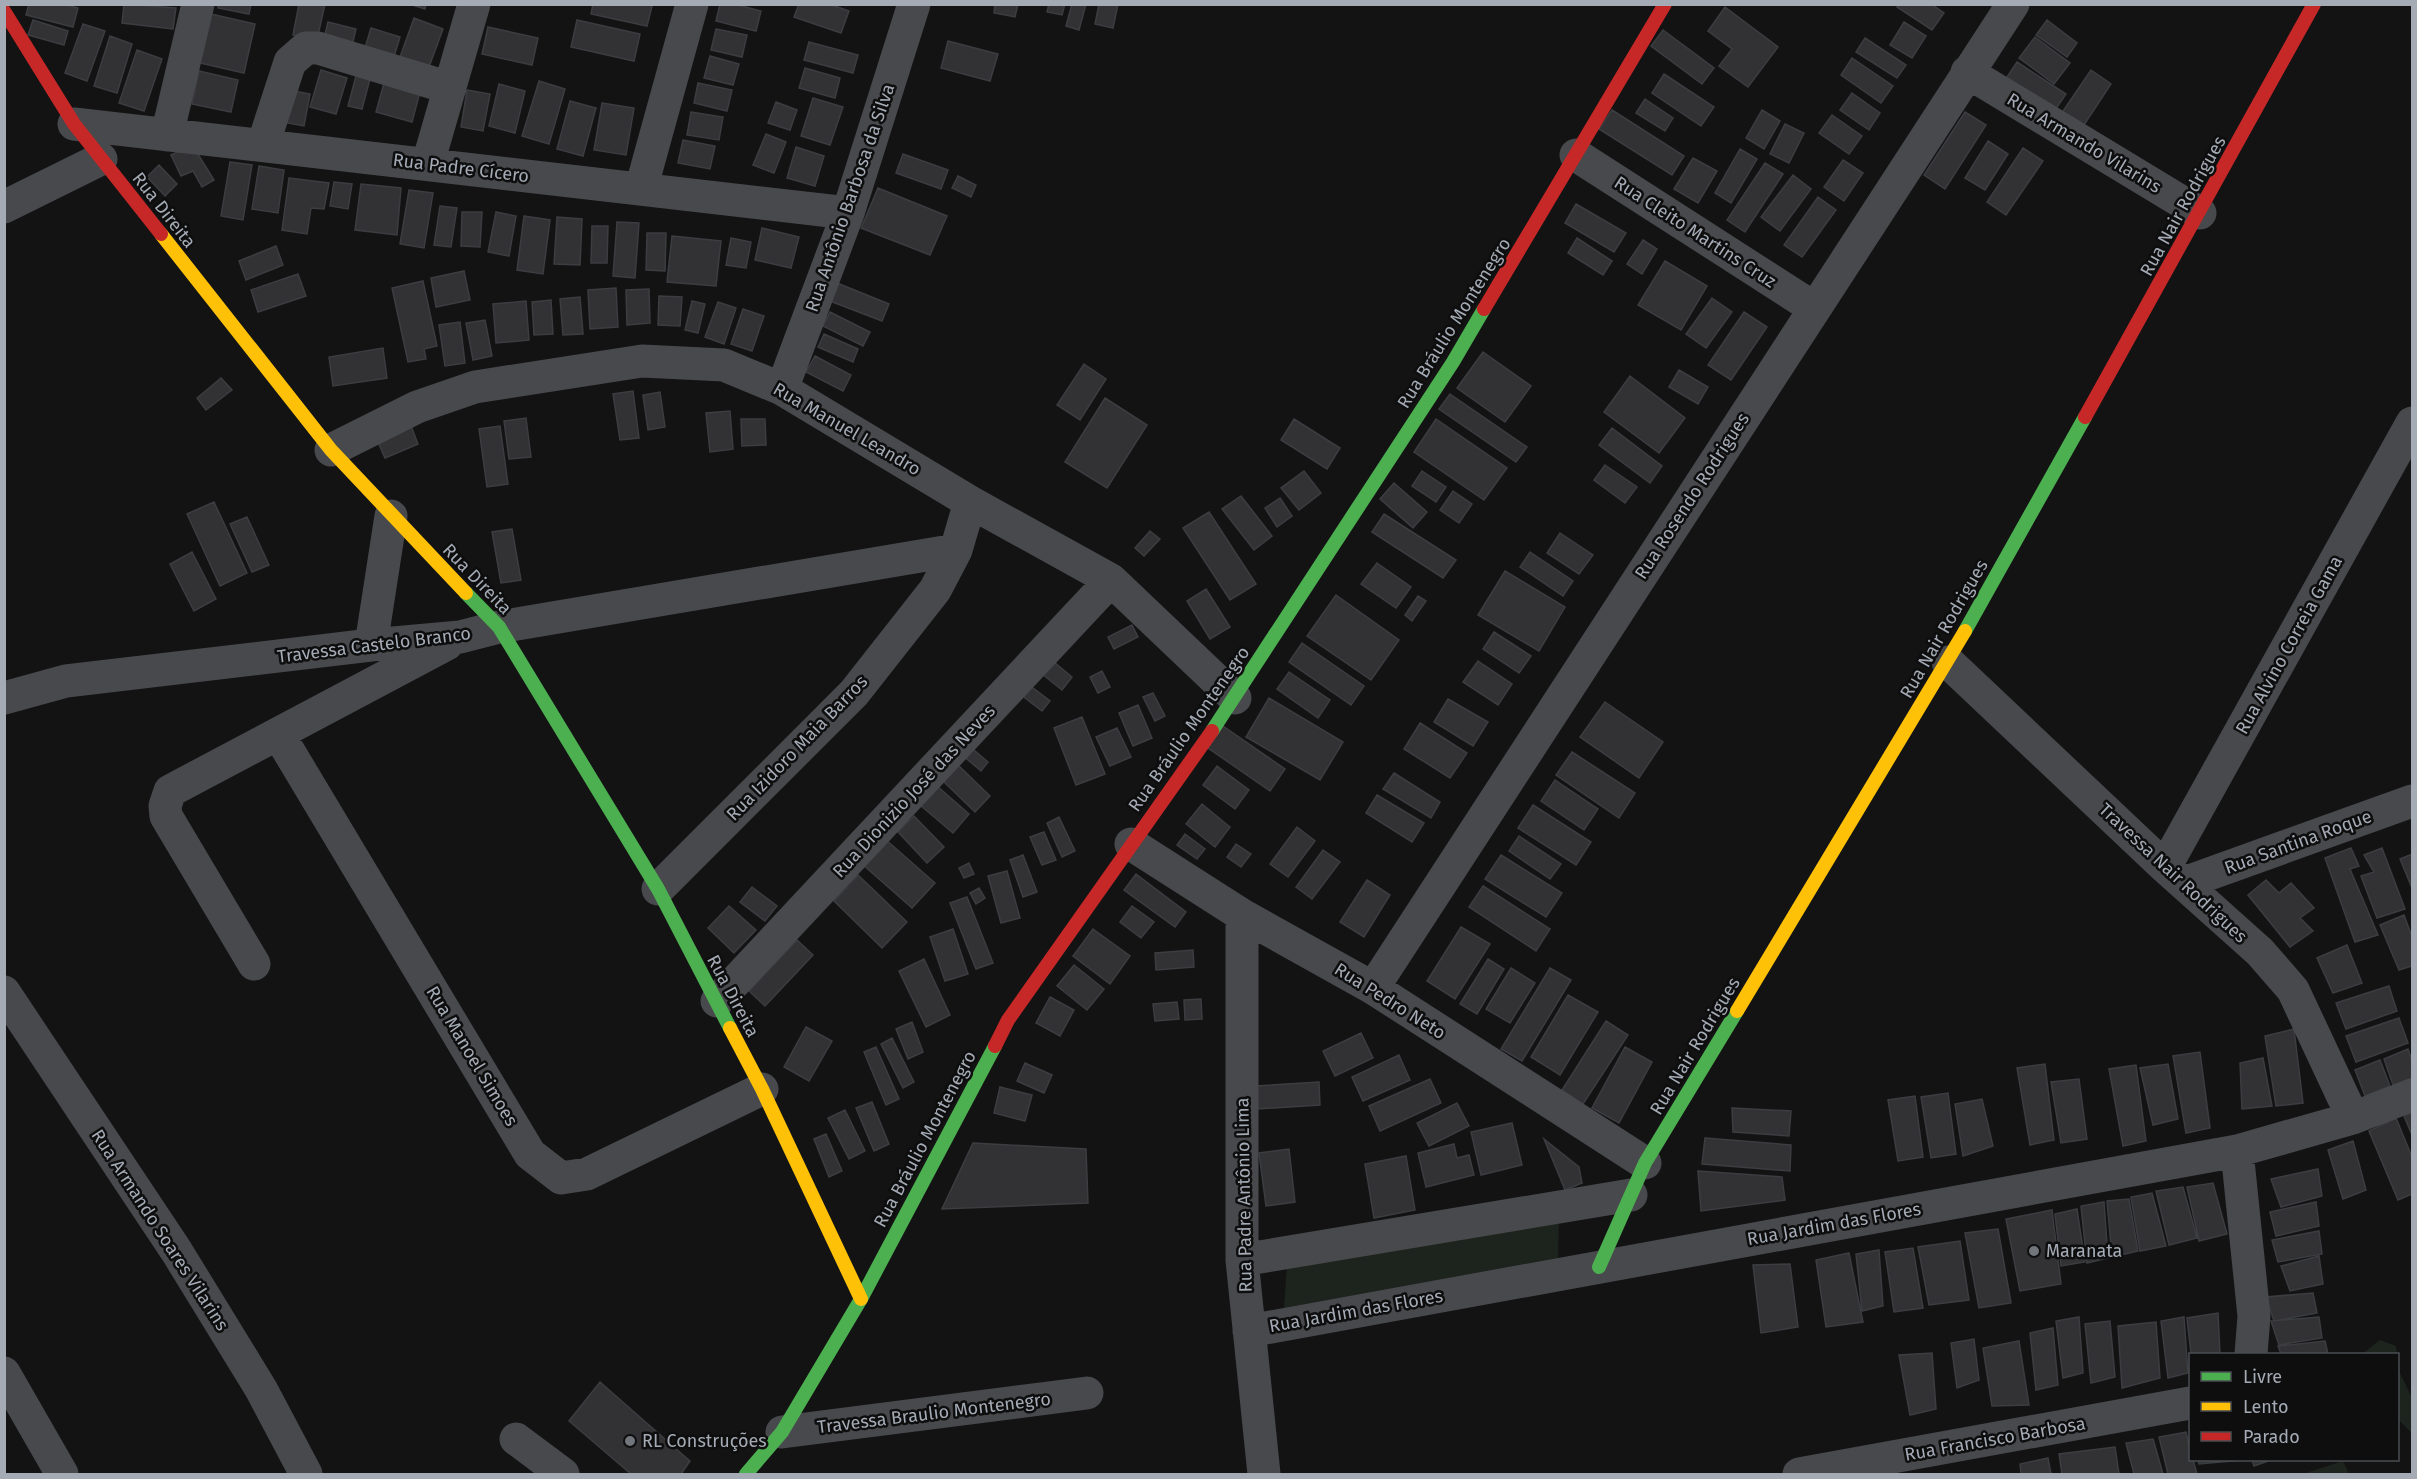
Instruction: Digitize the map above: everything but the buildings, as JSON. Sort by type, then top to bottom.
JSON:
[{"type":"street","points":[[167,135],[198,4]]},
{"type":"street","points":[[428,163],[474,4]]},
{"type":"street","points":[[641,189],[692,4]]},
{"type":"street","name":"Rua Antônio Barbosa da Silva","points":[[782,389],[848,213],[914,4]]},
{"type":"street","name":"Rua Bráulio Montenegro","points":[[746,1474],[782,1432],[861,1299],[1008,1020],[1234,698],[1453,362],[1665,4]]},
{"type":"street","name":"Rua Rosendo Rodrigues","points":[[1373,988],[2013,4]]},
{"type":"street","name":"Rua Nair Rodrigues","points":[[1599,1266],[1645,1163],[1948,662],[2200,213],[2314,4]]},
{"type":"street","name":"Rua Direita","points":[[4,11],[74,124],[331,450],[391,516],[499,627],[658,889],[684,943],[762,1089],[861,1299]]},
{"type":"street","points":[[263,145],[290,62],[306,48],[318,48],[450,88]]},
{"type":"street","name":"Rua Armando Vilarins","points":[[1967,72],[2200,213]]},
{"type":"street","name":"Rua Padre Cícero","points":[[74,124],[848,213]]},
{"type":"street","name":"Rua Cleito Martins Cruz","points":[[1576,155],[1814,308]]},
{"type":"street","points":[[4,207],[101,159]]},
{"type":"street","name":"Rua Manuel Leandro","points":[[331,450],[417,407],[475,387],[642,361],[724,365],[782,389],[970,502],[1111,580],[1234,698]]},
{"type":"street","name":"Rua Alvino Correia Gama","points":[[2175,875],[2412,423]]},
{"type":"street","name":"Rua Izidoro Maia Barros","points":[[658,889],[854,693],[935,590],[956,550],[970,502]]},
{"type":"street","points":[[371,645],[391,516]]},
{"type":"street","name":"Travessa Castelo Branco","points":[[4,698],[66,681],[371,645],[460,637],[499,627],[956,550]]},
{"type":"street","name":"Rua Dionizio José das Neves","points":[[717,1001],[1111,580]]},
{"type":"street","points":[[255,964],[166,816],[165,806],[170,792],[460,637]]},
{"type":"street","name":"Travessa Nair Rodrigues","points":[[1948,662],[2259,952],[2293,990],[2353,1118]]},
{"type":"street","name":"Rua Manoel Simoes","points":[[279,735],[530,1154],[561,1178],[587,1174],[762,1089]]},
{"type":"street","name":"Rua Santina Roque","points":[[2175,875],[2412,801]]},
{"type":"street","name":"Rua Pedro Neto","points":[[1131,844],[1242,915],[1373,988],[1645,1163]]},
{"type":"street","name":"Rua Padre Antônio Lima","points":[[1242,915],[1242,1260],[1264,1474]]},
{"type":"street","name":"Rua Armando Soares Vilarins","points":[[4,992],[177,1252],[261,1389],[306,1474]]},
{"type":"street","name":"Rua Jardim das Flores","points":[[1249,1331],[2237,1151],[2353,1118],[2412,1095]]},
{"type":"street","points":[[2237,1151],[2254,1316],[2251,1353]]},
{"type":"street","points":[[1242,1260],[1631,1195]]},
{"type":"street","points":[[4,1373],[62,1474]]},
{"type":"street","name":"Travessa Braulio Montenegro","points":[[782,1432],[1086,1393]]},
{"type":"street","name":"Rua Francisco Barbosa","points":[[1799,1474],[2189,1403]]},
{"type":"street","points":[[516,1439],[563,1474]]},
{"type":"shaded area","points":[[1559,1218],[1558,1259],[1284,1308],[1287,1265]]},
{"type":"shaded area","points":[[2380,1340],[2396,1346],[2397,1353],[2363,1353]]},
{"type":"shaded area","points":[[2399,1371],[2412,1398],[2412,1433],[2399,1420]]},
{"type":"shaded area","points":[[2343,1461],[2349,1474],[2303,1474]]},
{"type":"traffic: fast","points":[[1212,731],[1453,362],[1484,309]]},
{"type":"traffic: fast","points":[[1965,631],[2085,417]]},
{"type":"traffic: fast","points":[[466,593],[499,627],[658,889],[730,1028]]},
{"type":"traffic: fast","points":[[1599,1267],[1645,1163],[1737,1011]]},
{"type":"traffic: fast","points":[[746,1474],[782,1432],[861,1299],[995,1046]]},
{"type":"traffic: slow","points":[[161,234],[331,450],[466,593]]},
{"type":"traffic: slow","points":[[1737,1011],[1965,631]]},
{"type":"traffic: slow","points":[[730,1028],[762,1089],[861,1299]]},
{"type":"traffic: jam","points":[[1484,309],[1665,4]]},
{"type":"traffic: jam","points":[[2085,417],[2314,4]]},
{"type":"traffic: jam","points":[[4,11],[74,124],[161,234]]},
{"type":"traffic: jam","points":[[995,1046],[1008,1020],[1212,731]]},
{"type":"place","name":"Maranata","points":[[2034,1251]]},
{"type":"place","name":"RL Construções","points":[[630,1441]]}]
